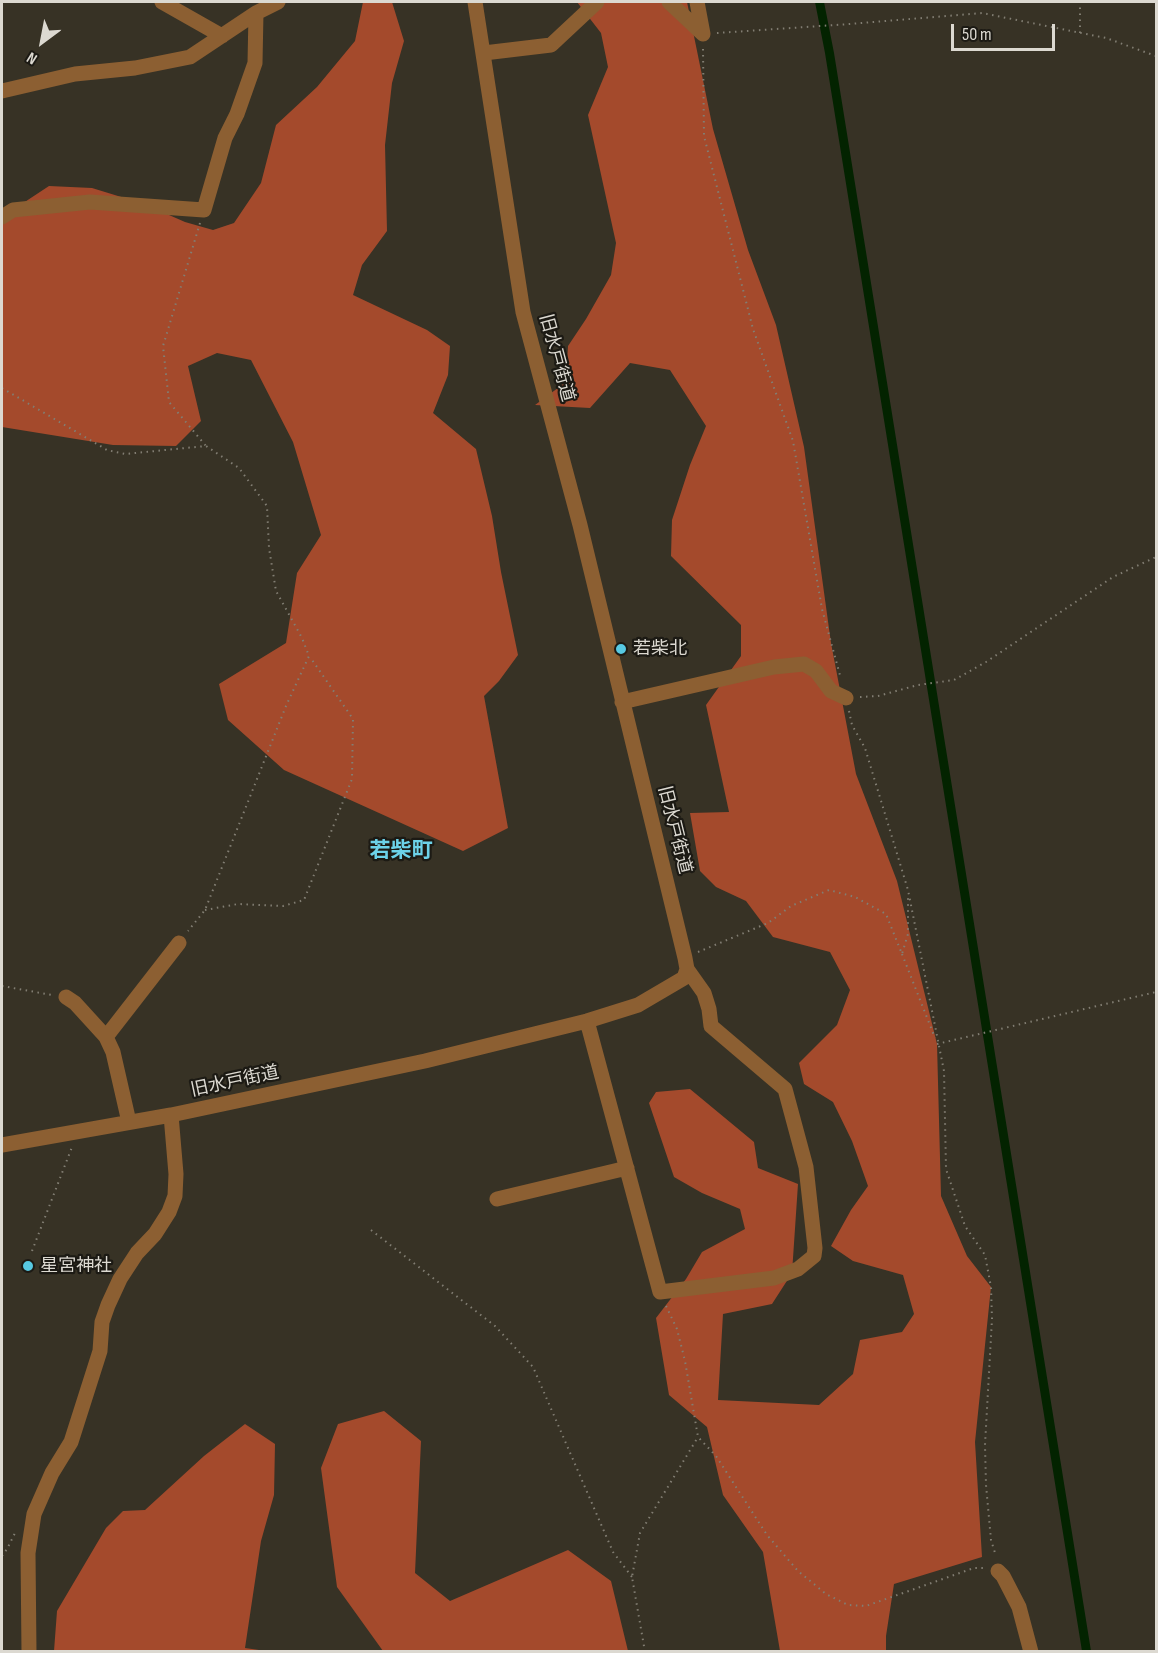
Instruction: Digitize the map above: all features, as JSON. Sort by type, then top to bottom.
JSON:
[{"type":"street","points":[[162,2],[222,36]]},
{"type":"street","points":[[2,91],[75,74],[135,68],[190,57],[256,13],[278,2]]},
{"type":"street","name":"旧水戸街道","points":[[2,1145],[171,1115],[425,1061],[587,1021],[638,1005],[684,978],[686,964],[580,525],[524,312],[475,2]]},
{"type":"street","points":[[484,54],[551,45],[597,2]]},
{"type":"street","points":[[669,2],[703,34]]},
{"type":"street","points":[[698,2],[703,34]]},
{"type":"street","points":[[2,217],[13,210],[90,202],[204,210],[225,138],[237,114],[255,63],[256,13]]},
{"type":"street","points":[[622,702],[774,667],[804,664],[816,670],[831,692],[846,698]]},
{"type":"street","points":[[105,1036],[179,943]]},
{"type":"street","points":[[587,1021],[660,1292],[774,1278],[798,1269],[814,1256],[815,1248],[806,1167],[785,1089],[711,1026],[704,993],[686,964]]},
{"type":"street","points":[[66,997],[75,1003],[105,1036],[113,1052],[129,1122]]},
{"type":"street","points":[[29,1652],[28,1553],[34,1514],[52,1473],[71,1442],[100,1351],[102,1322],[108,1305],[137,1252],[154,1234],[169,1212],[175,1196],[176,1174],[171,1115]]},
{"type":"street","points":[[497,1199],[627,1168]]},
{"type":"street","points":[[998,1571],[1004,1576],[1019,1607],[1031,1652]]},
{"type":"path","points":[[1080,2],[1080,33]]},
{"type":"path","points":[[998,1571],[991,1540],[985,1475],[992,1319],[991,1287],[985,1256],[965,1226],[946,1169],[944,1071],[908,890],[865,747],[852,725],[822,609],[793,441],[753,329],[704,136],[703,34],[832,26],[982,12],[1106,38],[1156,56]]},
{"type":"path","points":[[204,210],[163,346],[169,402],[206,446],[239,468],[267,506],[269,548],[276,591],[302,638],[309,656],[353,719],[352,779],[304,900],[283,906],[238,904],[205,910]]},
{"type":"path","points":[[2,387],[106,450],[125,454],[206,446]]},
{"type":"path","points":[[846,698],[878,696],[921,684],[954,680],[986,662],[1113,577],[1156,556]]},
{"type":"path","points":[[179,943],[205,910],[286,706],[309,656]]},
{"type":"path","points":[[686,964],[768,923],[791,906],[828,890],[855,897],[886,915],[937,1044]]},
{"type":"path","points":[[902,954],[908,934],[908,890]]},
{"type":"path","points":[[2,986],[66,997]]},
{"type":"path","points":[[937,1044],[1156,993]]},
{"type":"path","points":[[32,1251],[72,1149],[75,1132]]},
{"type":"path","points":[[371,1230],[495,1326],[533,1367],[613,1552],[632,1577]]},
{"type":"path","points":[[660,1292],[676,1329],[685,1361],[698,1437],[716,1456],[767,1535],[798,1571],[826,1594],[848,1605],[866,1606],[974,1568],[994,1567],[998,1571]]},
{"type":"path","points":[[645,1652],[632,1577],[640,1533],[698,1437]]},
{"type":"shaded area","points":[[363,2],[392,2],[404,41],[392,83],[385,145],[387,231],[362,265],[353,295],[427,330],[450,346],[448,375],[433,413],[476,449],[492,516],[518,655],[499,681],[484,696],[508,828],[463,851],[284,770],[228,720],[219,684],[286,643],[297,573],[321,535],[293,442],[251,360],[217,353],[188,366],[201,421],[176,446],[113,445],[2,427],[2,217],[49,186],[92,188],[144,204],[185,222],[213,230],[234,223],[261,183],[276,125],[317,87],[355,41]]},
{"type":"shaded area","points":[[577,2],[687,2],[713,129],[748,250],[776,325],[804,447],[831,643],[856,774],[897,881],[937,1044],[941,1196],[967,1256],[991,1287],[975,1442],[982,1557],[894,1584],[886,1651],[780,1651],[763,1552],[723,1495],[707,1427],[669,1395],[656,1318],[686,1279],[702,1252],[745,1229],[740,1209],[702,1193],[674,1177],[649,1103],[656,1092],[690,1089],[754,1142],[758,1168],[798,1184],[792,1273],[772,1304],[723,1314],[718,1400],[819,1405],[853,1374],[860,1340],[902,1332],[914,1314],[903,1275],[853,1261],[831,1246],[851,1210],[868,1186],[852,1141],[833,1102],[804,1084],[799,1063],[837,1025],[850,990],[830,952],[773,937],[746,901],[716,887],[700,871],[690,813],[729,812],[706,705],[741,656],[741,625],[671,556],[672,520],[706,426],[670,370],[630,363],[590,408],[535,405],[566,382],[568,346],[611,275],[616,243],[588,115],[608,67],[601,33]]},
{"type":"shaded area","points":[[815,2],[824,2],[834,53],[1091,1651],[1082,1651]]},
{"type":"shaded area","points":[[384,1411],[421,1441],[415,1573],[450,1601],[568,1550],[611,1581],[628,1651],[383,1651],[337,1587],[321,1468],[338,1424]]},
{"type":"shaded area","points":[[245,1424],[275,1444],[274,1495],[261,1541],[245,1648],[266,1651],[54,1651],[57,1611],[106,1528],[123,1511],[145,1510],[204,1456]]},
{"type":"place","name":"若柴北","points":[[621,649]]},
{"type":"place","name":"星宮神社","points":[[28,1266]]},
{"type":"district","name":"若柴町","points":[[401,852]]}]
